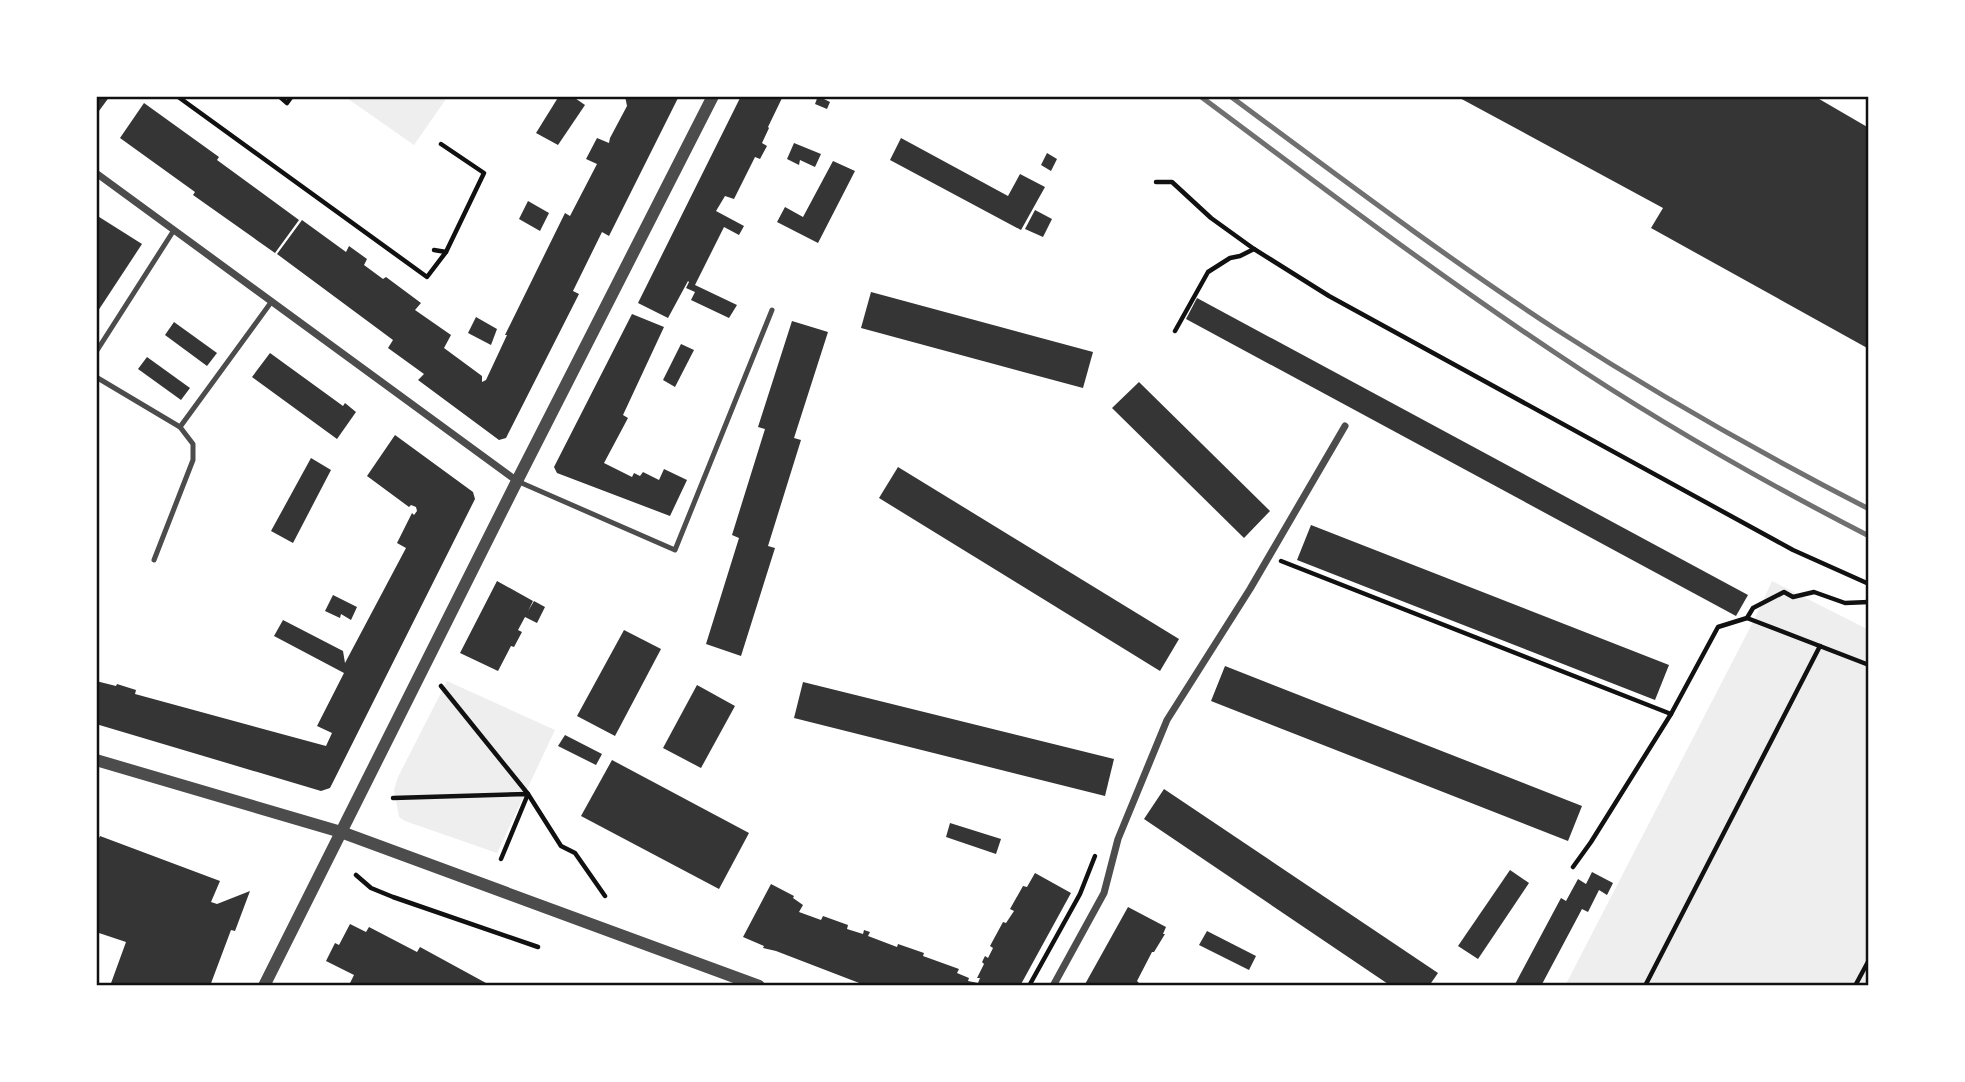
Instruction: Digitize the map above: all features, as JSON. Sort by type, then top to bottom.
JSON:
[{"type":"street","points":[[264,986],[713,96]]},
{"type":"street","points":[[96,173],[517,481]]},
{"type":"street","points":[[1053,986],[1104,893],[1118,839],[1167,720],[1269,556],[1345,426]]},
{"type":"street","points":[[96,760],[341,832],[759,986]]},
{"type":"lane","points":[[96,352],[174,230]]},
{"type":"lane","points":[[180,427],[272,301]]},
{"type":"lane","points":[[517,481],[676,550],[772,310]]},
{"type":"lane","points":[[96,377],[180,427],[193,444],[193,460],[155,560]]},
{"type":"path","points":[[177,96],[427,277],[446,252],[484,173],[441,144]]},
{"type":"path","points":[[279,96],[287,103],[292,96]]},
{"type":"path","points":[[1156,182],[1172,182],[1211,218],[1254,249],[1329,296],[1781,544],[1869,584]]},
{"type":"path","points":[[1175,331],[1209,272],[1230,258],[1254,249]]},
{"type":"path","points":[[435,250],[446,252]]},
{"type":"path","points":[[1269,556],[1671,713]]},
{"type":"path","points":[[1747,618],[1753,608],[1784,592],[1793,597],[1814,592],[1845,603],[1869,602]]},
{"type":"path","points":[[1573,867],[1671,713],[1718,627],[1747,618],[1869,665]]},
{"type":"path","points":[[1645,986],[1820,646]]},
{"type":"path","points":[[441,686],[528,794],[561,846],[575,853],[605,896]]},
{"type":"path","points":[[393,799],[528,794]]},
{"type":"path","points":[[501,859],[528,794]]},
{"type":"path","points":[[356,875],[371,888],[538,947]]},
{"type":"path","points":[[1855,986],[1869,960]]},
{"type":"shaded area","points":[[344,96],[448,96],[414,145]]},
{"type":"shaded area","points":[[1772,581],[1869,630],[1869,986],[1565,986],[1755,618]]},
{"type":"shaded area","points":[[447,681],[555,730],[497,853],[399,817],[394,790],[398,777]]},
{"type":"building","points":[[96,96],[110,96],[96,115]]},
{"type":"building","points":[[559,96],[572,96],[585,105],[558,145],[536,133]]},
{"type":"building","points":[[625,96],[679,96],[609,236],[602,232],[573,291],[579,294],[506,438],[499,440],[418,380],[424,374],[388,348],[393,340],[277,254],[302,220],[346,252],[349,246],[367,259],[364,265],[383,279],[386,277],[421,303],[415,310],[451,335],[444,348],[482,376],[482,382],[486,380],[565,213],[570,216],[597,164],[586,159],[597,138],[609,143],[627,106]]},
{"type":"building","points":[[741,96],[783,96],[762,143],[767,146],[760,159],[755,157],[734,199],[725,196],[716,211],[744,226],[739,235],[724,227],[695,285],[737,305],[729,318],[691,300],[695,292],[686,288],[688,281],[668,318],[638,303]]},
{"type":"building","points":[[818,96],[830,102],[827,109],[815,104]]},
{"type":"building","points":[[1456,96],[1814,96],[1869,128],[1869,349],[1651,228],[1663,208]]},
{"type":"building","points":[[144,103],[299,220],[275,253],[193,195],[195,192],[120,138]]},
{"type":"building","points":[[901,138],[1008,196],[1020,174],[1045,187],[1021,230],[890,160]]},
{"type":"building","points":[[794,143],[821,154],[815,167],[800,160],[799,165],[787,159]]},
{"type":"building","points":[[1047,153],[1057,159],[1051,171],[1041,165]]},
{"type":"building","points":[[833,161],[855,171],[818,243],[777,222],[785,207],[803,217]]},
{"type":"building","points":[[528,201],[549,213],[540,231],[519,219]]},
{"type":"building","points":[[1035,210],[1052,219],[1043,237],[1025,229]]},
{"type":"building","points":[[96,215],[142,244],[96,314]]},
{"type":"building","points":[[871,292],[1093,352],[1083,388],[861,328]]},
{"type":"building","points":[[1197,298],[1748,595],[1736,616],[1186,319]]},
{"type":"building","points":[[632,314],[664,327],[623,415],[628,418],[604,463],[632,477],[634,473],[640,476],[643,472],[659,480],[664,469],[687,480],[670,516],[557,473],[554,467]]},
{"type":"building","points":[[476,317],[497,329],[491,345],[468,333]]},
{"type":"building","points":[[792,321],[828,332],[794,438],[801,440],[768,546],[775,548],[741,656],[706,644],[739,538],[732,535],[765,429],[758,427]]},
{"type":"building","points":[[174,322],[217,353],[207,366],[165,335]]},
{"type":"building","points":[[681,344],[694,350],[675,387],[663,380]]},
{"type":"building","points":[[270,353],[343,406],[345,403],[356,412],[337,439],[252,377]]},
{"type":"building","points":[[147,357],[190,388],[181,400],[138,369]]},
{"type":"building","points":[[1139,382],[1270,511],[1244,538],[1112,408]]},
{"type":"building","points":[[395,435],[473,492],[475,499],[330,788],[321,791],[96,724],[96,681],[116,686],[117,684],[136,690],[135,694],[326,746],[332,733],[317,726],[344,673],[274,636],[283,620],[343,651],[345,663],[406,548],[397,543],[412,513],[414,515],[417,511],[416,507],[409,507],[367,476]]},
{"type":"building","points":[[311,458],[331,470],[293,543],[271,531]]},
{"type":"building","points":[[898,467],[1179,639],[1160,671],[879,498]]},
{"type":"building","points":[[1311,525],[1669,665],[1655,700],[1297,560]]},
{"type":"building","points":[[497,581],[533,601],[528,611],[534,601],[545,607],[537,623],[525,617],[518,630],[522,632],[498,671],[460,653]]},
{"type":"building","points":[[333,595],[357,607],[351,620],[341,614],[340,618],[325,611]]},
{"type":"building","points":[[624,630],[661,649],[615,736],[577,716]]},
{"type":"building","points":[[1225,666],[1582,806],[1568,841],[1211,701]]},
{"type":"building","points":[[803,682],[1114,759],[1105,796],[794,718]]},
{"type":"building","points":[[697,685],[735,706],[701,768],[663,748]]},
{"type":"building","points":[[565,735],[602,754],[596,765],[558,746]]},
{"type":"building","points":[[612,760],[749,833],[719,889],[581,816]]},
{"type":"building","points":[[1164,789],[1438,973],[1429,986],[1391,986],[1144,819]]},
{"type":"building","points":[[950,823],[1001,839],[996,854],[946,837]]},
{"type":"building","points":[[100,836],[220,881],[211,902],[217,904],[250,891],[235,931],[231,930],[210,986],[110,986],[126,942],[96,932],[96,845]]},
{"type":"building","points":[[1510,870],[1529,883],[1478,959],[1458,946]]},
{"type":"building","points":[[1592,872],[1613,883],[1607,895],[1599,890],[1588,912],[1582,909],[1541,986],[1514,986],[1561,898],[1566,901],[1578,879],[1586,884]]},
{"type":"building","points":[[1035,873],[1071,893],[1020,986],[867,986],[763,948],[764,946],[743,937],[771,884],[794,896],[793,898],[803,905],[799,912],[821,920],[823,916],[848,925],[847,929],[863,934],[864,930],[870,932],[868,936],[897,947],[898,944],[924,953],[923,956],[959,969],[957,973],[969,978],[968,981],[978,983],[980,978],[977,978],[984,964],[982,962],[985,956],[988,958],[993,948],[990,946],[1003,922],[1006,923],[1014,911],[1010,909],[1023,886],[1027,887]]},
{"type":"building","points":[[1128,907],[1166,927],[1165,934],[1137,981],[1139,986],[1084,986]]},
{"type":"building","points":[[350,924],[366,932],[369,927],[417,952],[420,947],[486,983],[484,986],[351,986],[349,985],[354,975],[326,961],[335,943],[339,945]]},
{"type":"building","points":[[1207,931],[1256,956],[1249,970],[1199,945]]},
{"type":"railway","points":[[1200,96],[1422,260],[1557,354],[1710,449],[1869,536]]},
{"type":"railway","points":[[1230,96],[1433,245],[1557,330],[1711,423],[1869,509]]}]
